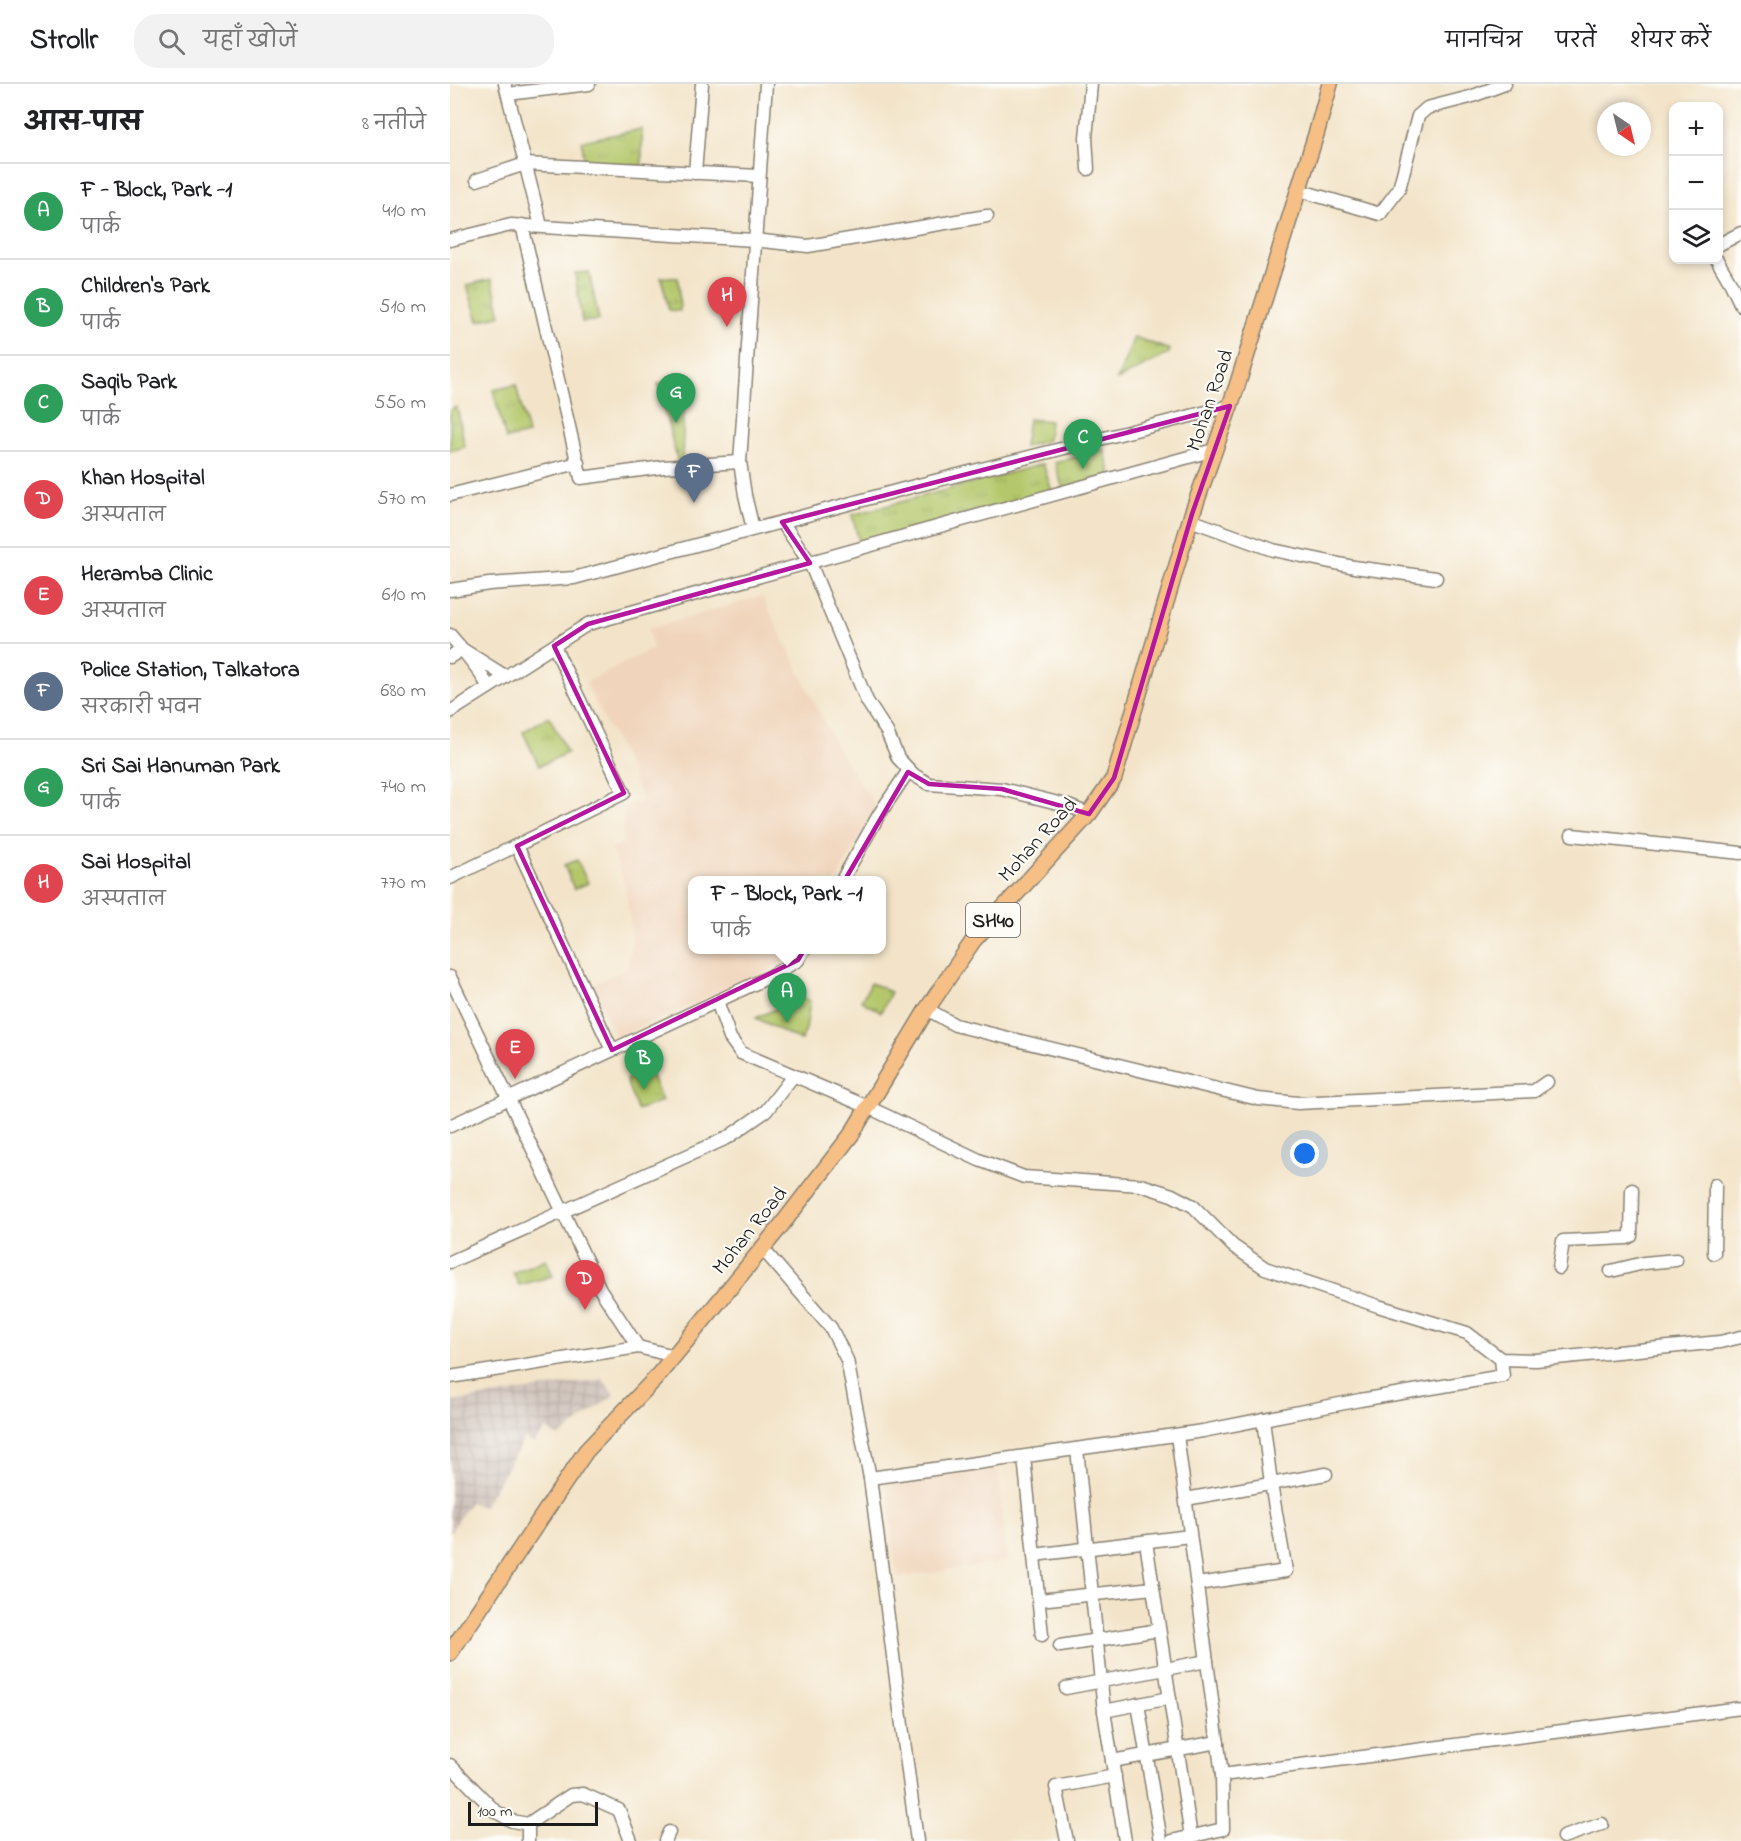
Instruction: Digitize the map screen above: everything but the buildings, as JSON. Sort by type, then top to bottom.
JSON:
[{"type":"main road","name":"Mohan Road","points":[[450,1653],[586,1451],[655,1379],[851,1135],[927,1009],[973,941],[1089,814],[1114,778],[1190,520],[1230,406],[1330,84]]},
{"type":"street","points":[[541,226],[506,89],[590,84]]},
{"type":"street","points":[[695,173],[702,84]]},
{"type":"street","points":[[753,529],[740,462],[766,84]]},
{"type":"street","points":[[1088,169],[1086,138],[1091,84]]},
{"type":"street","points":[[1298,190],[1380,214],[1399,189],[1418,116],[1427,108],[1470,97],[1505,84]]},
{"type":"street","points":[[477,180],[525,164],[759,176]]},
{"type":"street","points":[[450,240],[511,225],[522,225],[754,240],[808,246],[987,216]]},
{"type":"street","points":[[522,225],[581,478],[663,467],[740,462]]},
{"type":"street","points":[[1723,243],[1741,233]]},
{"type":"street","points":[[1719,264],[1741,305]]},
{"type":"street","points":[[450,590],[489,584],[574,578],[910,487],[1230,406]]},
{"type":"street","points":[[450,712],[588,624],[1214,450]]},
{"type":"street","points":[[450,495],[578,463]]},
{"type":"street","points":[[1190,520],[1273,550],[1354,567],[1436,578]]},
{"type":"street","points":[[782,522],[810,563],[867,701],[887,732],[898,758],[914,775],[929,784],[1002,789],[1066,805],[1089,814]]},
{"type":"street","points":[[450,635],[489,687]]},
{"type":"street","points":[[450,878],[624,793],[554,646]]},
{"type":"street","points":[[462,649],[505,676]]},
{"type":"street","points":[[450,657],[462,649]]},
{"type":"street","points":[[844,876],[880,813],[909,770]]},
{"type":"street","points":[[1572,835],[1741,853]]},
{"type":"street","points":[[517,846],[612,1050]]},
{"type":"street","points":[[450,1126],[771,976],[798,960],[802,954]]},
{"type":"street","points":[[450,977],[600,1289],[638,1347]]},
{"type":"street","points":[[717,1001],[730,1038],[741,1053],[868,1107],[979,1160],[1024,1177],[1141,1185],[1172,1194],[1193,1206],[1233,1246],[1265,1268],[1467,1333],[1501,1359],[1536,1360],[1720,1342],[1741,1337]]},
{"type":"street","points":[[927,1009],[955,1025],[1258,1099],[1298,1103],[1534,1091],[1547,1082]]},
{"type":"street","points":[[450,1262],[727,1138],[766,1111],[793,1076]]},
{"type":"street","points":[[1714,1253],[1716,1185]]},
{"type":"street","points":[[1559,1268],[1563,1241],[1631,1236],[1632,1190]]},
{"type":"street","points":[[762,1248],[831,1328],[847,1360],[870,1478],[917,1841]]},
{"type":"street","points":[[1611,1270],[1644,1263],[1676,1260]]},
{"type":"street","points":[[450,1377],[638,1347],[674,1356]]},
{"type":"street","points":[[870,1478],[1177,1435],[1360,1400],[1503,1376],[1501,1359]]},
{"type":"street","points":[[1197,1584],[1286,1571],[1271,1484],[1263,1419]]},
{"type":"street","points":[[1172,1841],[1223,1829],[1222,1775],[1177,1435]]},
{"type":"street","points":[[1077,1449],[1104,1711],[1125,1841]]},
{"type":"street","points":[[1024,1456],[1042,1635]]},
{"type":"street","points":[[1186,1499],[1326,1474]]},
{"type":"street","points":[[1034,1555],[1190,1536]]},
{"type":"street","points":[[1146,1542],[1191,1837]]},
{"type":"street","points":[[1039,1600],[1153,1588]]},
{"type":"street","points":[[1060,1646],[1160,1630]]},
{"type":"street","points":[[1066,1688],[1207,1661]]},
{"type":"street","points":[[1104,1711],[1170,1698]]},
{"type":"street","points":[[1138,1704],[1161,1841]]},
{"type":"street","points":[[1222,1775],[1741,1708]]},
{"type":"street","points":[[1112,1761],[1218,1742]]},
{"type":"street","points":[[450,1765],[495,1811],[512,1821],[528,1824],[571,1795],[583,1794],[619,1810],[631,1841]]},
{"type":"street","points":[[1067,1841],[1056,1787],[1114,1776]]},
{"type":"street","points":[[528,1824],[528,1841]]},
{"type":"street","points":[[1563,1837],[1602,1824]]},
{"type":"highlighted area","points":[[1230,406],[1192,514],[1114,778],[1089,814],[1002,789],[929,784],[908,772],[798,960],[612,1050],[517,846],[624,793],[554,646],[588,624],[810,563],[782,522]]},
{"type":"shaded area","points":[[762,596],[837,748],[877,808],[838,876],[688,876],[688,954],[794,954],[772,969],[617,1038],[591,986],[627,968],[633,940],[625,885],[612,849],[623,842],[624,807],[643,800],[627,763],[585,683],[653,648],[648,629]]},
{"type":"shaded area","points":[[603,1379],[614,1395],[559,1437],[546,1429],[533,1444],[525,1438],[483,1507],[470,1502],[450,1532],[450,1402]]},
{"type":"shaded area","points":[[998,1468],[1007,1561],[898,1578],[886,1481]]},
{"type":"green space","points":[[642,129],[642,166],[584,162],[582,141]]},
{"type":"green space","points":[[589,272],[599,320],[582,322],[575,273]]},
{"type":"green space","points":[[661,277],[678,278],[680,311],[669,310]]},
{"type":"green space","points":[[492,279],[501,315],[478,321],[467,285]]},
{"type":"green space","points":[[1134,337],[1170,350],[1168,354],[1117,380]]},
{"type":"green space","points":[[685,382],[682,463],[678,463],[658,384]]},
{"type":"green space","points":[[516,385],[528,434],[506,439],[493,390]]},
{"type":"green space","points":[[457,407],[465,447],[450,451],[450,410]]},
{"type":"green space","points":[[1028,419],[1050,421],[1048,440],[1024,447]]},
{"type":"green space","points":[[1104,449],[1111,475],[1063,489],[1055,463]]},
{"type":"green space","points":[[1043,464],[1052,491],[860,545],[852,515]]},
{"type":"green space","points":[[549,716],[567,753],[539,766],[523,732]]},
{"type":"green space","points":[[577,860],[588,883],[574,889],[564,865]]},
{"type":"green space","points":[[871,983],[891,992],[881,1012],[861,1001]]},
{"type":"green space","points":[[801,997],[810,1001],[806,1029],[801,1041],[756,1018]]},
{"type":"green space","points":[[649,1069],[662,1101],[637,1110],[626,1080]]},
{"type":"green space","points":[[546,1259],[553,1276],[519,1285],[513,1273]]},
{"type":"place","name":"Sai Hospital","points":[[727,327]]},
{"type":"place","name":"Sri Sai Hanuman Park","points":[[676,423]]},
{"type":"place","name":"Saqib Park","points":[[1083,469]]},
{"type":"place","name":"Police Station, Talkatora","points":[[694,503]]},
{"type":"place","name":"F - Block, Park -1","points":[[787,1023]]},
{"type":"place","name":"Heramba Clinic","points":[[515,1079]]},
{"type":"place","name":"Children's Park","points":[[644,1090]]},
{"type":"place","name":"Khan Hospital","points":[[585,1310]]}]
